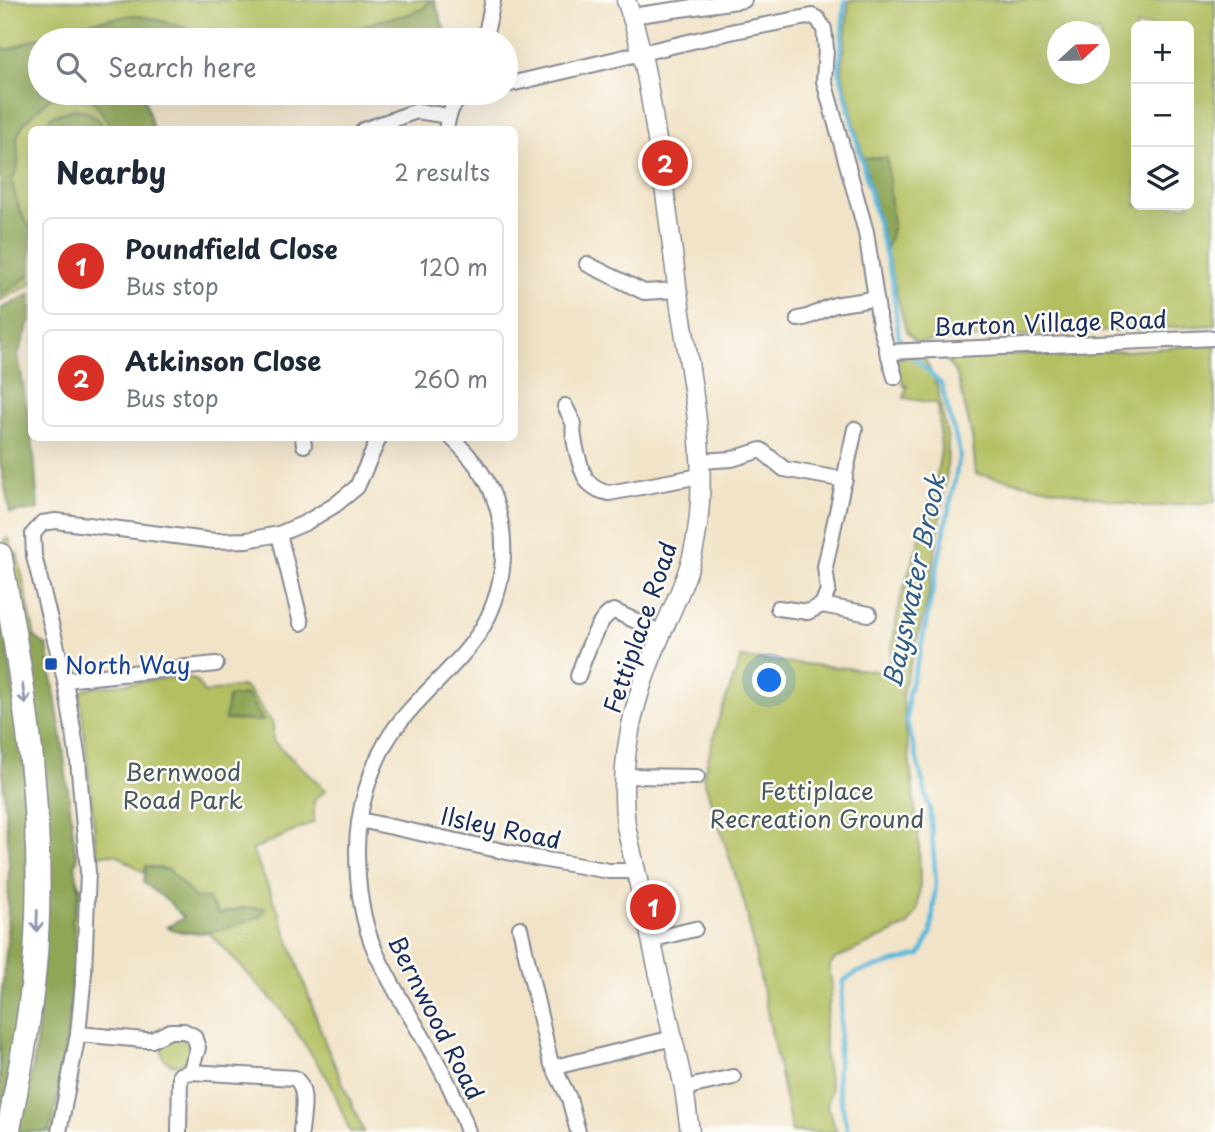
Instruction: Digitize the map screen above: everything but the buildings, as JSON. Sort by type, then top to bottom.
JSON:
[{"type":"highway","points":[[0,555],[29,725],[37,809],[38,871],[31,1000],[8,1132]]},
{"type":"street","points":[[487,28],[493,0]]},
{"type":"street","points":[[629,8],[744,0]]},
{"type":"street","name":"Fettiplace Road","points":[[629,8],[641,52],[664,185],[698,425],[700,469],[699,517],[692,553],[635,705],[626,748],[623,801],[635,871],[684,1088],[690,1132]]},
{"type":"street","points":[[518,82],[641,52],[813,16],[818,19],[824,29],[826,49],[824,80],[866,232],[875,298],[892,351],[895,377]]},
{"type":"street","points":[[374,126],[417,111],[447,123],[452,105]]},
{"type":"street","points":[[587,264],[644,292],[678,290]]},
{"type":"street","points":[[806,322],[821,310],[875,298]]},
{"type":"street","name":"Barton Village Road","points":[[892,351],[1215,338]]},
{"type":"street","points":[[565,406],[575,424],[572,432],[586,477],[597,489],[610,493],[761,450],[784,469],[845,480]]},
{"type":"street","points":[[822,605],[828,590],[825,567],[855,429]]},
{"type":"street","points":[[59,1132],[78,1034],[84,973],[88,872],[84,804],[65,680],[34,555],[33,534],[36,527],[55,521],[215,541],[247,540],[279,534],[305,523],[335,505],[357,487],[378,441]]},
{"type":"street","name":"Bernwood Road","points":[[455,441],[469,455],[494,496],[501,519],[503,546],[498,592],[491,612],[472,643],[417,700],[389,737],[365,793],[357,849],[364,915],[375,951],[450,1083],[468,1132]]},
{"type":"street","points":[[279,534],[301,623]]},
{"type":"street","points":[[778,608],[804,612],[822,605],[869,614]]},
{"type":"street","points":[[578,676],[600,623],[608,613],[614,611],[662,633]]},
{"type":"street","points":[[65,680],[216,664]]},
{"type":"street","points":[[623,776],[697,777]]},
{"type":"street","name":"Ilsley Road","points":[[360,820],[609,872],[635,871]]},
{"type":"street","points":[[520,928],[550,1059],[569,1098],[578,1132]]},
{"type":"street","points":[[650,940],[695,929]]},
{"type":"street","points":[[78,1034],[152,1040],[170,1031],[184,1031],[194,1036],[198,1048],[190,1072]]},
{"type":"street","points":[[555,1068],[673,1038]]},
{"type":"street","points":[[179,1132],[180,1074],[190,1072],[295,1079],[300,1082],[303,1090],[301,1132]]},
{"type":"street","points":[[684,1088],[733,1077]]},
{"type":"green space","points":[[0,0],[434,0],[444,28],[28,28],[28,105],[146,105],[152,126],[28,126],[28,286],[0,301]]},
{"type":"green space","points":[[430,0],[434,0],[444,28],[358,28],[406,15],[424,8]]},
{"type":"green space","points":[[849,0],[1215,0],[1215,325],[916,342],[906,331],[842,72]]},
{"type":"green space","points":[[134,15],[186,28],[63,28]]},
{"type":"green space","points":[[28,42],[28,105],[43,105],[24,123],[17,137],[18,167],[12,182],[19,209],[28,225],[28,276],[0,297],[0,45],[7,50]]},
{"type":"green space","points":[[96,105],[146,105],[152,126],[111,126]]},
{"type":"green space","points":[[74,109],[92,115],[103,126],[43,126],[52,116]]},
{"type":"green space","points":[[863,158],[887,158],[893,226],[886,249]]},
{"type":"green space","points":[[28,295],[28,327],[18,355],[28,416],[28,441],[32,441],[34,453],[38,510],[10,513],[0,462],[0,309]]},
{"type":"green space","points":[[1215,344],[1215,502],[1148,507],[976,474],[972,436],[957,375],[944,357],[1129,351]]},
{"type":"green space","name":"Fettiplace Recreation Ground","points":[[923,354],[937,386],[948,440],[947,471],[928,599],[902,693],[919,843],[920,885],[917,912],[907,926],[835,959],[829,966],[832,988],[825,1024],[825,1056],[831,1090],[827,1106],[837,1132],[792,1132],[745,905],[703,777],[718,721],[741,658],[888,672],[899,604],[924,525],[941,449],[938,404],[904,398],[907,386],[904,386],[895,358]]},
{"type":"green space","points":[[9,538],[13,554],[17,553],[35,637],[24,638],[4,540]]},
{"type":"green space","points":[[0,597],[27,786],[28,959],[0,1129],[0,1008],[7,944],[9,865],[0,736]]},
{"type":"green space","points":[[35,637],[47,646],[78,857],[75,864],[79,893],[72,920],[77,960],[72,978],[69,1024],[59,1075],[59,1095],[52,1122],[47,1132],[17,1132],[33,1066],[39,1021],[24,638]]},
{"type":"green space","name":"Bernwood Road Park","points":[[185,676],[197,681],[204,693],[242,686],[249,691],[273,724],[273,741],[326,790],[314,800],[314,822],[252,850],[279,912],[326,1045],[364,1132],[350,1132],[331,1084],[282,1010],[211,935],[156,881],[116,854],[97,855],[80,695],[83,690],[89,688]]},
{"type":"green space","points":[[247,695],[263,721],[225,720],[228,697]]},
{"type":"green space","points":[[146,866],[169,870],[195,898],[207,898],[219,914],[243,908],[265,908],[260,917],[214,931],[191,933],[167,927],[184,918],[169,902],[144,883]]},
{"type":"green space","points":[[77,878],[82,890],[77,982],[74,986],[71,1031],[73,1041],[54,1132],[47,1132],[59,1095],[59,1075],[69,1024],[72,978],[77,960],[72,920],[79,893]]},
{"type":"green space","points":[[176,1037],[186,1041],[190,1051],[186,1061],[176,1065],[166,1061],[162,1051],[166,1041]]},
{"type":"waterway","name":"Bayswater Brook","points":[[845,0],[839,69],[892,280],[899,339],[907,348]]},
{"type":"waterway","name":"Bayswater Brook","points":[[848,1132],[837,1083],[843,981],[858,972],[920,955],[931,933],[936,882],[930,810],[907,721],[908,694],[919,657],[960,454],[941,384],[912,355]]},
{"type":"place","name":"Atkinson Close","points":[[665,163]]},
{"type":"place","name":"North Way","points":[[51,664]]},
{"type":"place","name":"Poundfield Close","points":[[653,907]]}]
